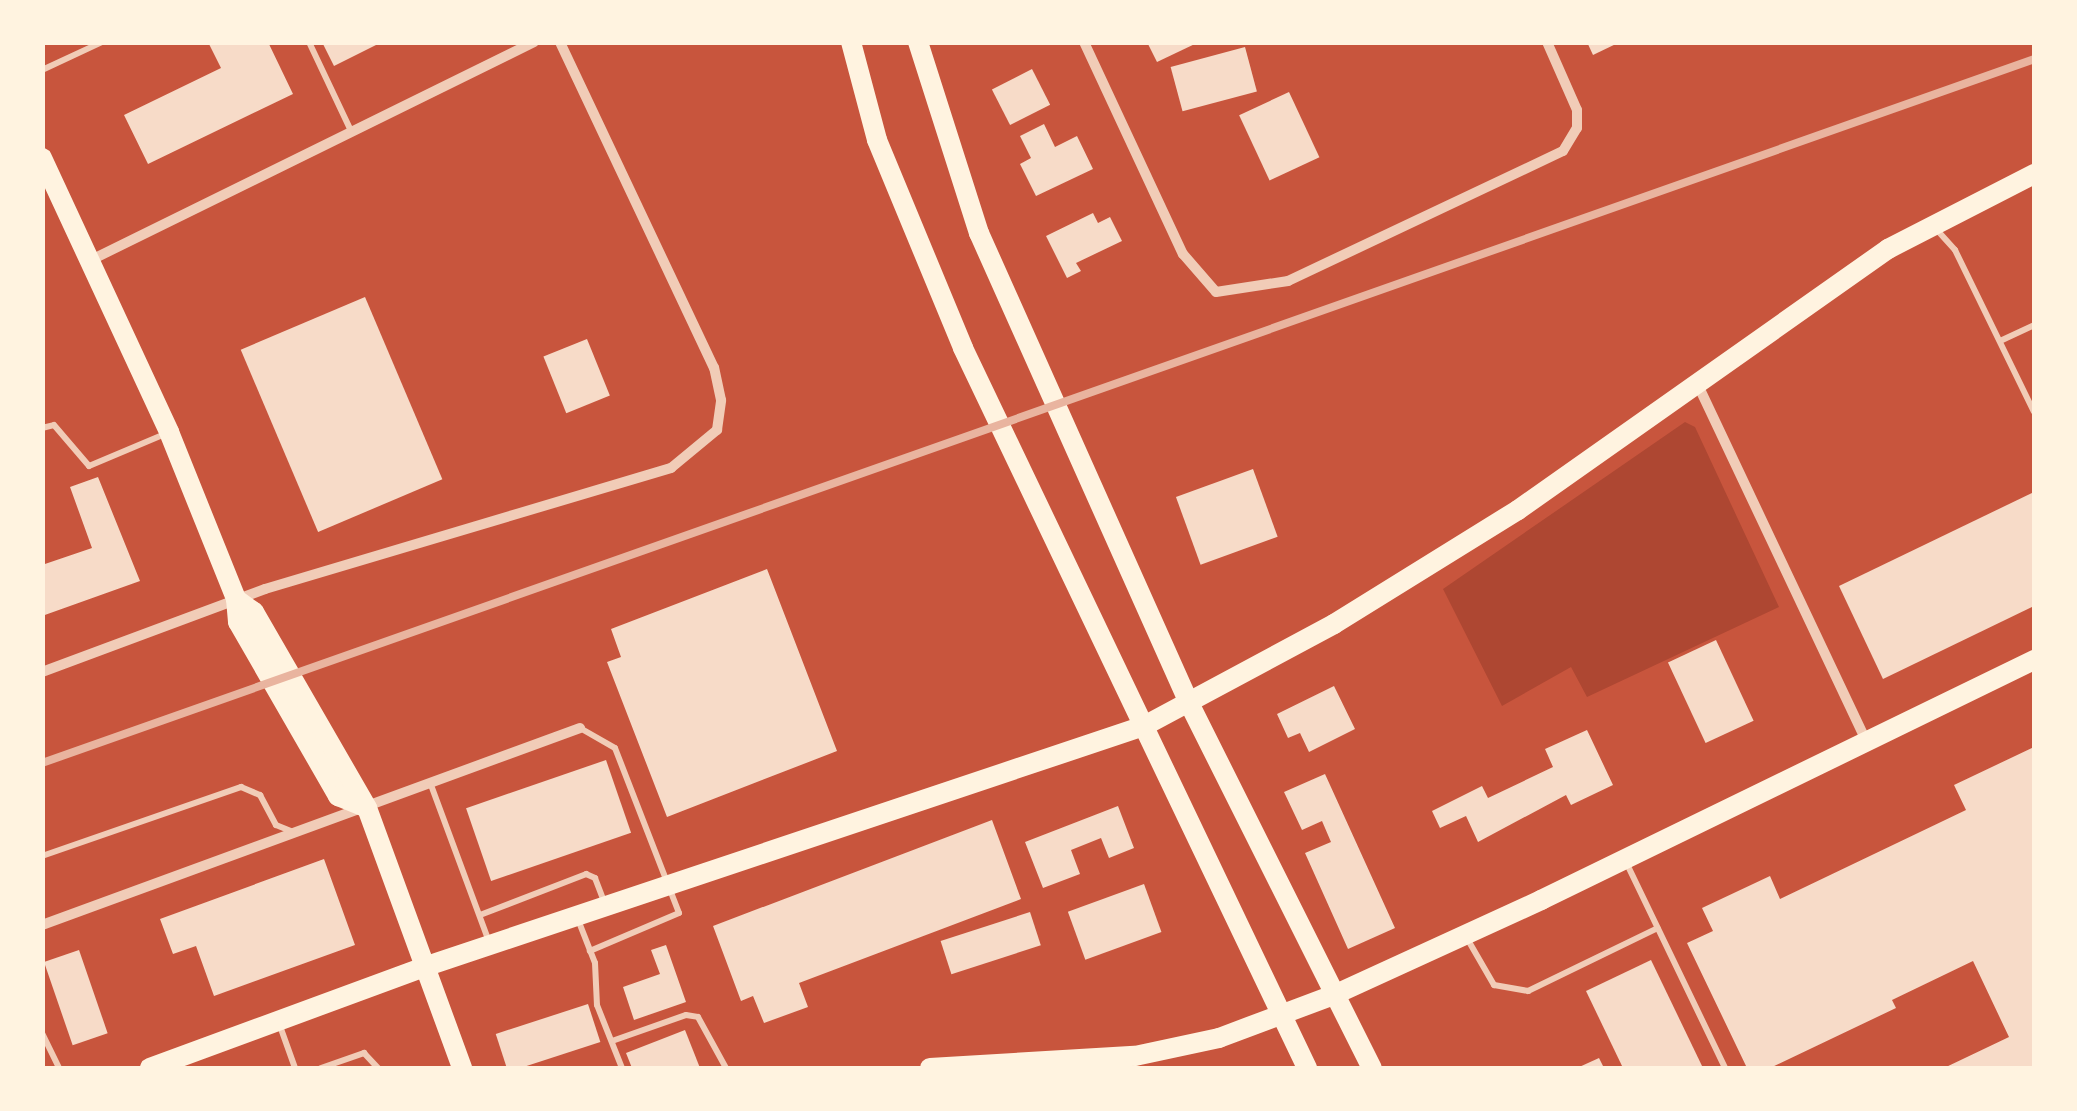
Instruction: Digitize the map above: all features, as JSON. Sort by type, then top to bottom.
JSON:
[{"type":"main road","points":[[851,42],[877,140],[963,348],[1307,1068]]},
{"type":"main road","points":[[918,42],[979,233],[1190,703],[1372,1068]]},
{"type":"main road","points":[[43,159],[169,432],[236,599],[254,612],[367,808],[462,1068]]},
{"type":"main road","points":[[150,1068],[424,967],[1144,726],[1334,624],[1508,516],[1888,248],[2034,174]]},
{"type":"main road","points":[[930,1068],[1135,1056],[1218,1038],[1336,994],[1465,935],[2034,660]]},
{"type":"street","points":[[88,262],[534,42]]},
{"type":"street","points":[[42,672],[236,599],[671,468],[716,430],[720,400],[714,368],[560,42]]},
{"type":"street","points":[[1084,42],[1184,254],[1216,292],[1288,280],[1563,151],[1576,128],[1577,110],[1547,42]]},
{"type":"street","points":[[1696,382],[1866,740]]},
{"type":"street","points":[[42,925],[580,728]]},
{"type":"lane","points":[[42,70],[102,42]]},
{"type":"lane","points":[[309,42],[352,132]]},
{"type":"lane","points":[[1933,225],[1955,250],[2034,412]]},
{"type":"lane","points":[[2000,342],[2034,324]]},
{"type":"lane","points":[[42,428],[54,424],[89,466],[169,432]]},
{"type":"lane","points":[[580,728],[615,748],[679,913],[674,920],[590,951]]},
{"type":"lane","points":[[431,784],[490,945]]},
{"type":"lane","points":[[42,856],[241,787],[260,795],[276,825],[298,833]]},
{"type":"lane","points":[[1624,859],[1725,1068]]},
{"type":"lane","points":[[480,915],[586,874],[595,878],[606,906]]},
{"type":"lane","points":[[577,916],[590,951],[597,1006],[622,1068]]},
{"type":"lane","points":[[1465,935],[1494,985],[1518,991],[1658,928]]},
{"type":"lane","points":[[612,1042],[686,1015],[698,1017],[726,1068]]},
{"type":"lane","points":[[278,1020],[295,1068]]},
{"type":"lane","points":[[42,1032],[59,1068]]},
{"type":"lane","points":[[321,1068],[364,1053],[378,1068]]},
{"type":"shaded area","points":[[1685,422],[1695,427],[1779,607],[1587,697],[1571,667],[1502,706],[1443,589]]},
{"type":"building","points":[[208,42],[268,42],[293,94],[148,164],[124,115],[221,68]]},
{"type":"building","points":[[322,42],[382,42],[334,66]]},
{"type":"building","points":[[1147,42],[1199,42],[1157,62]]},
{"type":"building","points":[[1587,42],[1620,42],[1593,55]]},
{"type":"building","points":[[1245,47],[1257,91],[1183,111],[1171,67]]},
{"type":"building","points":[[1032,69],[1050,105],[1010,125],[992,89]]},
{"type":"building","points":[[1289,92],[1319,157],[1270,180],[1239,115]]},
{"type":"building","points":[[1044,124],[1055,147],[1077,136],[1093,169],[1036,196],[1020,164],[1031,158],[1020,136]]},
{"type":"building","points":[[1093,213],[1098,223],[1110,217],[1122,241],[1076,263],[1081,271],[1067,278],[1046,236]]},
{"type":"building","points":[[365,297],[442,479],[318,532],[241,350]]},
{"type":"building","points":[[587,339],[610,396],[566,413],[543,357]]},
{"type":"building","points":[[1253,469],[1278,537],[1201,565],[1176,497]]},
{"type":"building","points":[[98,477],[140,581],[42,616],[42,565],[92,548],[70,487]]},
{"type":"building","points":[[2034,492],[2034,606],[1883,679],[1839,586]]},
{"type":"building","points":[[767,569],[837,751],[667,817],[607,662],[621,657],[611,629]]},
{"type":"building","points":[[1716,640],[1754,721],[1706,743],[1668,662]]},
{"type":"building","points":[[1334,686],[1355,729],[1309,752],[1300,733],[1288,738],[1277,714]]},
{"type":"building","points":[[1587,730],[1613,785],[1571,805],[1566,795],[1478,842],[1466,816],[1440,828],[1432,811],[1482,786],[1488,798],[1553,767],[1545,749]]},
{"type":"building","points":[[2034,747],[2034,1068],[1944,1068],[2009,1037],[1973,961],[1892,1000],[1896,1008],[1770,1068],[1747,1068],[1687,943],[1713,931],[1702,908],[1770,876],[1780,899],[1966,810],[1954,785]]},
{"type":"building","points":[[606,760],[631,833],[491,881],[466,808]]},
{"type":"building","points":[[1325,774],[1395,928],[1348,949],[1305,853],[1331,842],[1322,821],[1302,830],[1284,792]]},
{"type":"building","points":[[1118,806],[1134,848],[1109,858],[1101,838],[1071,850],[1080,874],[1043,888],[1025,842]]},
{"type":"building","points":[[992,820],[1021,899],[799,983],[808,1007],[764,1023],[753,996],[741,1001],[713,926]]},
{"type":"building","points":[[324,859],[355,945],[214,996],[196,946],[173,954],[160,919]]},
{"type":"building","points":[[1144,884],[1161,932],[1085,960],[1068,912]]},
{"type":"building","points":[[1030,912],[1041,945],[951,974],[941,941]]},
{"type":"building","points":[[666,945],[686,1002],[634,1020],[623,987],[660,974],[651,950]]},
{"type":"building","points":[[79,950],[108,1033],[73,1045],[44,962]]},
{"type":"building","points":[[1651,960],[1703,1068],[1623,1068],[1586,991]]},
{"type":"building","points":[[588,1004],[600,1042],[520,1068],[507,1068],[496,1034]]},
{"type":"building","points":[[685,1030],[700,1068],[632,1068],[626,1053]]},
{"type":"building","points":[[1599,1058],[1604,1068],[1577,1068]]},
{"type":"railway","points":[[42,763],[2034,59]]}]
